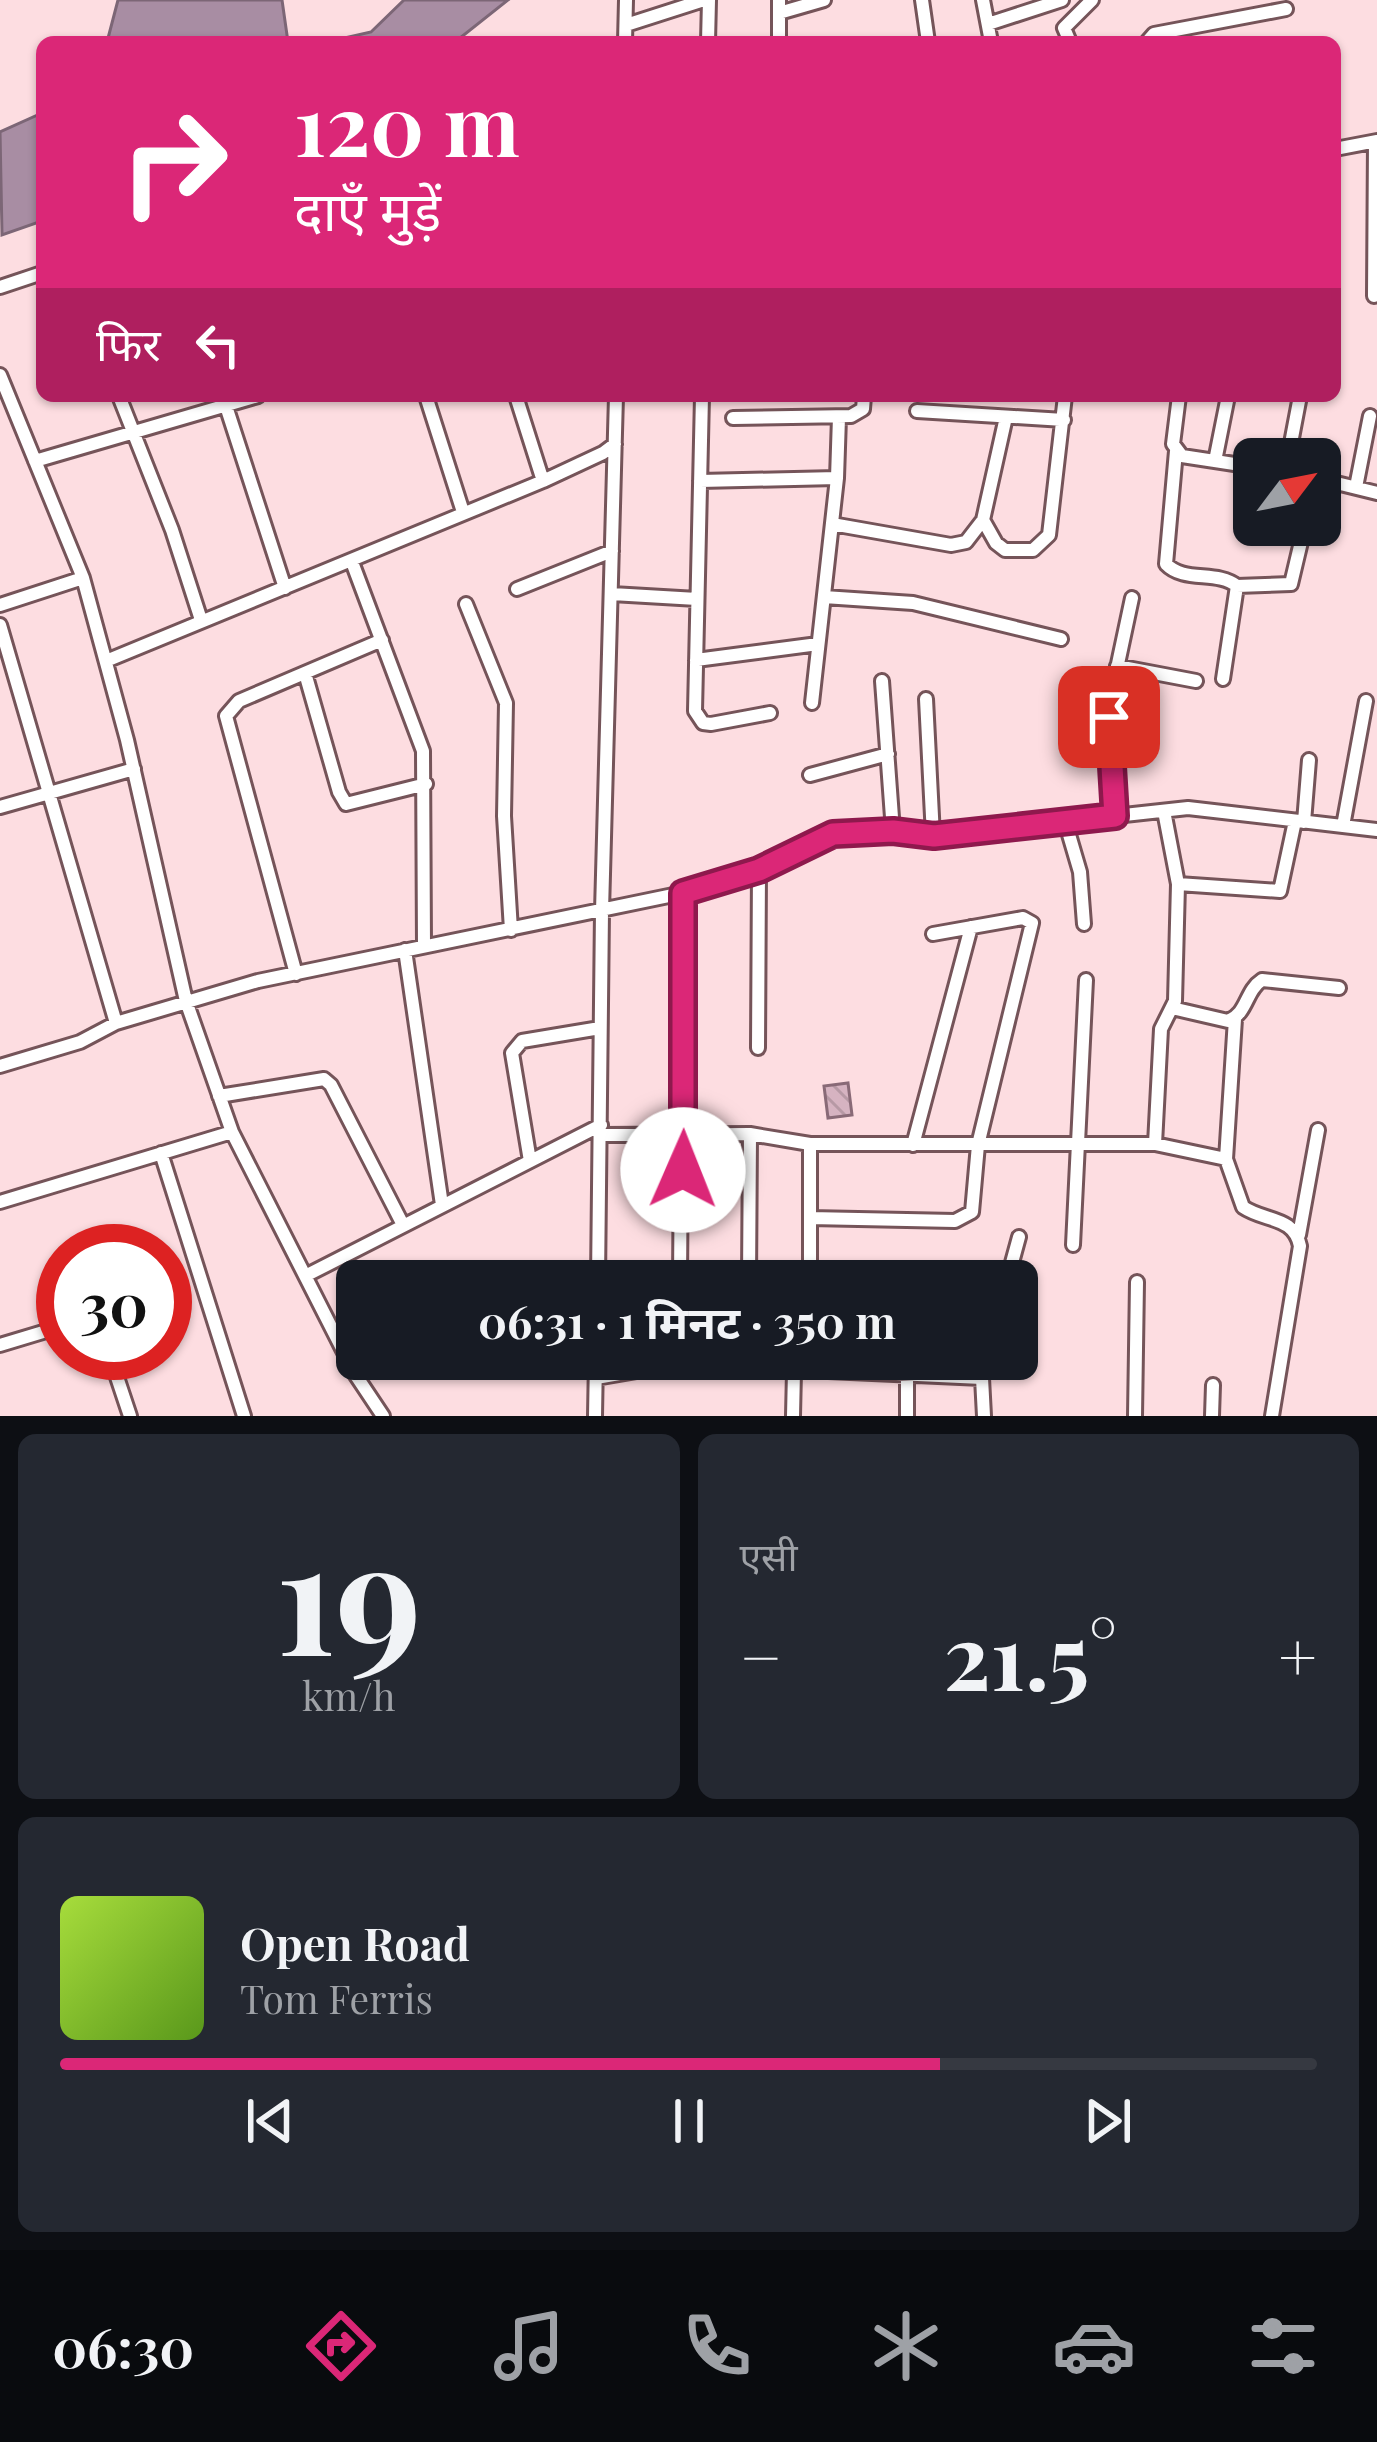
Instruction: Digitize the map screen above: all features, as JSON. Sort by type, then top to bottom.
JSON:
[{"type":"street","points":[[625,36],[626,0]]},
{"type":"street","points":[[626,25],[706,0],[708,36]]},
{"type":"street","points":[[779,7],[824,0]]},
{"type":"street","points":[[922,0],[927,36]]},
{"type":"street","points":[[983,0],[990,36]]},
{"type":"street","points":[[988,24],[1062,0]]},
{"type":"street","points":[[1067,36],[1064,28],[1092,0]]},
{"type":"street","points":[[1152,36],[1286,9]]},
{"type":"street","points":[[1341,148],[1376,141],[1374,296]]},
{"type":"street","points":[[0,287],[36,276]]},
{"type":"street","points":[[0,375],[4,398],[83,578],[134,769],[186,1001],[232,1132],[379,1415]]},
{"type":"street","points":[[122,402],[201,620]]},
{"type":"street","points":[[35,461],[239,402]]},
{"type":"street","points":[[428,402],[463,512]]},
{"type":"street","points":[[518,402],[543,482]]},
{"type":"street","points":[[598,1260],[612,594],[605,451],[615,402]]},
{"type":"street","points":[[702,402],[694,711],[703,723],[770,713]]},
{"type":"street","points":[[733,418],[839,417],[859,414],[862,402]]},
{"type":"street","points":[[983,520],[1005,550],[1033,550],[1043,543],[1052,526],[1065,402]]},
{"type":"street","points":[[1178,402],[1166,564],[1178,573],[1228,579],[1237,586],[1292,584],[1300,546]]},
{"type":"street","points":[[1215,461],[1227,402]]},
{"type":"street","points":[[1292,438],[1299,402]]},
{"type":"street","points":[[226,406],[286,588]]},
{"type":"street","points":[[917,411],[1064,420]]},
{"type":"street","points":[[1356,487],[1370,416]]},
{"type":"street","points":[[812,703],[837,478],[839,417]]},
{"type":"street","points":[[832,524],[951,545],[974,537],[983,520],[1006,417]]},
{"type":"street","points":[[106,661],[543,482],[605,451]]},
{"type":"street","points":[[1176,451],[1233,464]]},
{"type":"street","points":[[700,482],[837,478]]},
{"type":"street","points":[[1341,484],[1377,493]]},
{"type":"street","points":[[517,589],[612,551]]},
{"type":"street","points":[[352,562],[421,739],[426,784],[424,945]]},
{"type":"street","points":[[0,605],[83,578]]},
{"type":"street","points":[[1223,679],[1237,586]]},
{"type":"street","points":[[612,594],[697,599]]},
{"type":"street","points":[[824,597],[913,603],[1061,639]]},
{"type":"street","points":[[1115,816],[1108,706],[1132,598]]},
{"type":"street","points":[[466,604],[508,713],[504,815],[511,929]]},
{"type":"street","points":[[0,625],[116,1023]]},
{"type":"street","points":[[296,974],[226,716],[239,701],[382,640]]},
{"type":"street","points":[[696,660],[818,644]]},
{"type":"street","points":[[1117,666],[1196,681]]},
{"type":"street","points":[[305,673],[346,804],[426,784]]},
{"type":"street","points":[[882,681],[893,831]]},
{"type":"street","points":[[0,688],[17,682]]},
{"type":"street","points":[[926,699],[934,836]]},
{"type":"street","points":[[1343,826],[1366,701]]},
{"type":"street","points":[[810,775],[888,754]]},
{"type":"street","points":[[1178,884],[1280,891],[1309,760]]},
{"type":"street","points":[[0,807],[134,769]]},
{"type":"street","points":[[0,1066],[80,1042],[116,1023],[186,1001],[424,945],[683,893],[759,870],[833,834],[893,831],[934,836],[1188,808],[1377,830]]},
{"type":"street","points":[[1155,1144],[1161,1029],[1172,1008],[1178,884],[1164,811]]},
{"type":"street","points":[[1065,821],[1080,872],[1084,924]]},
{"type":"street","points":[[758,1048],[759,870]]},
{"type":"street","points":[[681,1260],[683,893]]},
{"type":"street","points":[[810,1218],[955,1221],[966,1217],[975,1204],[978,1145],[1032,923],[1023,918],[933,934]]},
{"type":"street","points":[[913,1144],[971,927]]},
{"type":"street","points":[[405,950],[442,1205]]},
{"type":"street","points":[[1073,1245],[1086,980]]},
{"type":"street","points":[[1298,1237],[1288,1224],[1243,1208],[1226,1159],[1235,1018],[1262,980],[1339,988]]},
{"type":"street","points":[[1172,1008],[1221,1021],[1235,1018]]},
{"type":"street","points":[[530,1161],[512,1053],[523,1041],[600,1028]]},
{"type":"street","points":[[219,1096],[324,1079],[331,1084],[403,1225]]},
{"type":"street","points":[[307,1275],[530,1161],[601,1130],[750,1134],[810,1144],[1155,1144],[1226,1159]]},
{"type":"street","points":[[1272,1416],[1318,1130]]},
{"type":"street","points":[[0,1202],[232,1132]]},
{"type":"street","points":[[748,1260],[750,1134]]},
{"type":"street","points":[[810,1144],[810,1260]]},
{"type":"street","points":[[161,1154],[244,1416]]},
{"type":"street","points":[[1012,1260],[1018,1237]]},
{"type":"street","points":[[1135,1416],[1137,1282]]},
{"type":"street","points":[[0,1345],[36,1334]]},
{"type":"street","points":[[118,1380],[130,1416]]},
{"type":"street","points":[[595,1416],[596,1380]]},
{"type":"street","points":[[793,1416],[794,1380]]},
{"type":"street","points":[[907,1416],[908,1380]]},
{"type":"street","points":[[982,1380],[985,1416]]},
{"type":"street","points":[[1212,1416],[1213,1384]]},
{"type":"shaded area","points":[[118,0],[282,0],[287,36],[109,36]]},
{"type":"shaded area","points":[[404,0],[508,0],[463,36],[353,36],[371,32]]},
{"type":"shaded area","points":[[36,116],[36,223],[2,235],[0,132]]},
{"type":"building","points":[[848,1083],[852,1115],[828,1118],[824,1086]]},
{"type":"route","points":[[683,1170],[683,893],[759,870],[833,834],[893,831],[934,836],[1115,816],[1109,717]]}]
